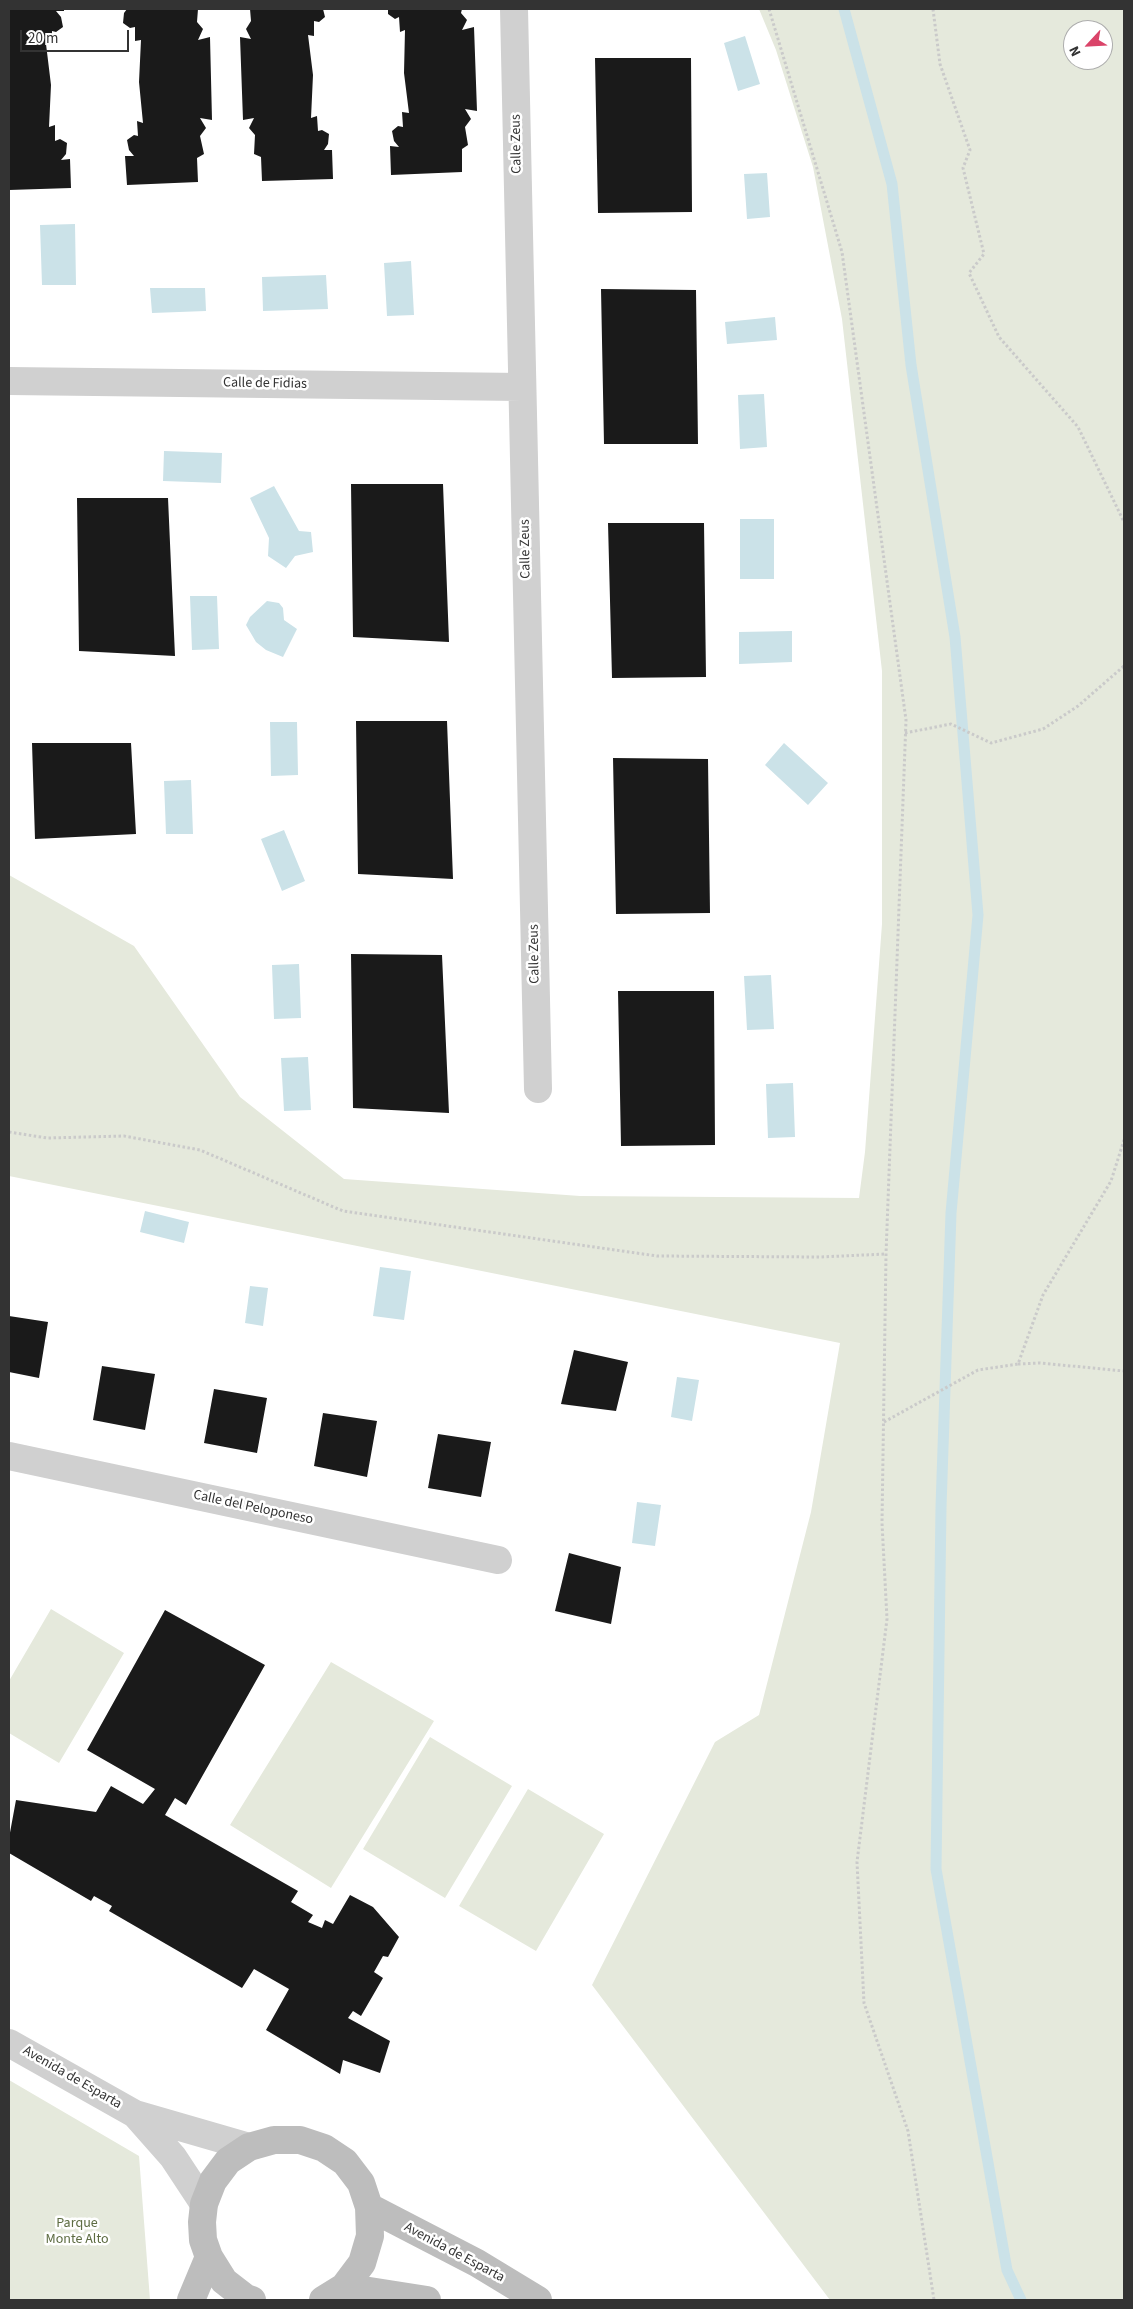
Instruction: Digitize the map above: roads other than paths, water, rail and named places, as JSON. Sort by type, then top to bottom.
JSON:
[{"type":"main road","points":[[252,2300],[246,2298],[224,2281],[209,2257],[204,2240],[202,2222],[204,2204],[213,2181],[228,2161],[249,2147],[274,2140],[300,2140],[324,2148],[345,2162],[361,2183],[369,2207],[370,2236],[362,2264],[333,2293]]},
{"type":"main road","name":"Avenida de Esparta","points":[[369,2207],[478,2262],[538,2300]]},
{"type":"main road","points":[[191,2300],[209,2257]]},
{"type":"main road","points":[[333,2293],[427,2300]]},
{"type":"street","name":"Calle Zeus","points":[[514,9],[538,1089]]},
{"type":"street","name":"Calle de Fidias","points":[[9,381],[522,387]]},
{"type":"street","name":"Calle del Peloponeso","points":[[9,1456],[498,1560]]},
{"type":"street","name":"Avenida de Esparta","points":[[9,2043],[135,2114],[249,2147]]},
{"type":"street","name":"Avenida de Esparta","points":[[135,2114],[172,2157],[204,2204]]},
{"type":"water","points":[[745,36],[760,84],[738,91],[724,43]]},
{"type":"water","points":[[767,173],[770,217],[747,219],[744,174]]},
{"type":"water","points":[[75,224],[76,285],[42,285],[40,225]]},
{"type":"water","points":[[411,261],[414,315],[387,316],[384,263]]},
{"type":"water","points":[[326,275],[328,309],[263,311],[262,277]]},
{"type":"water","points":[[150,288],[205,288],[206,311],[152,313]]},
{"type":"water","points":[[775,317],[777,340],[727,344],[725,322]]},
{"type":"water","points":[[764,394],[767,447],[740,449],[738,395]]},
{"type":"water","points":[[164,451],[222,453],[221,483],[163,481]]},
{"type":"water","points":[[274,486],[299,531],[311,532],[313,552],[295,556],[286,568],[268,556],[269,538],[250,498]]},
{"type":"water","points":[[740,519],[774,519],[774,579],[740,579]]},
{"type":"water","points":[[190,596],[217,596],[219,649],[192,650]]},
{"type":"water","points":[[267,601],[279,603],[283,608],[284,620],[297,629],[283,657],[266,650],[256,642],[246,625],[250,617]]},
{"type":"water","points":[[792,631],[792,662],[739,664],[739,632]]},
{"type":"water","points":[[270,722],[297,722],[298,775],[271,776]]},
{"type":"water","points":[[784,743],[828,783],[808,805],[765,765]]},
{"type":"water","points":[[191,780],[193,834],[166,834],[164,781]]},
{"type":"water","points":[[284,830],[305,881],[282,891],[261,839]]},
{"type":"water","points":[[299,964],[301,1018],[274,1019],[272,965]]},
{"type":"water","points":[[771,975],[774,1029],[747,1030],[744,976]]},
{"type":"water","points":[[308,1057],[311,1110],[284,1111],[281,1058]]},
{"type":"water","points":[[793,1083],[795,1137],[768,1138],[766,1084]]},
{"type":"water","points":[[145,1211],[189,1222],[184,1243],[140,1232]]},
{"type":"water","points":[[380,1267],[411,1271],[404,1320],[373,1316]]},
{"type":"water","points":[[250,1286],[268,1288],[263,1326],[245,1323]]},
{"type":"water","points":[[677,1377],[699,1380],[692,1421],[671,1417]]},
{"type":"water","points":[[637,1502],[661,1505],[655,1546],[632,1543]]},
{"type":"waterway","points":[[844,9],[892,184],[911,365],[955,637],[978,915],[951,1213],[941,1507],[936,1869],[1007,2270],[1021,2300]]},
{"type":"park label","name":"Parque Monte Alto","points":[[77,2232]]}]
